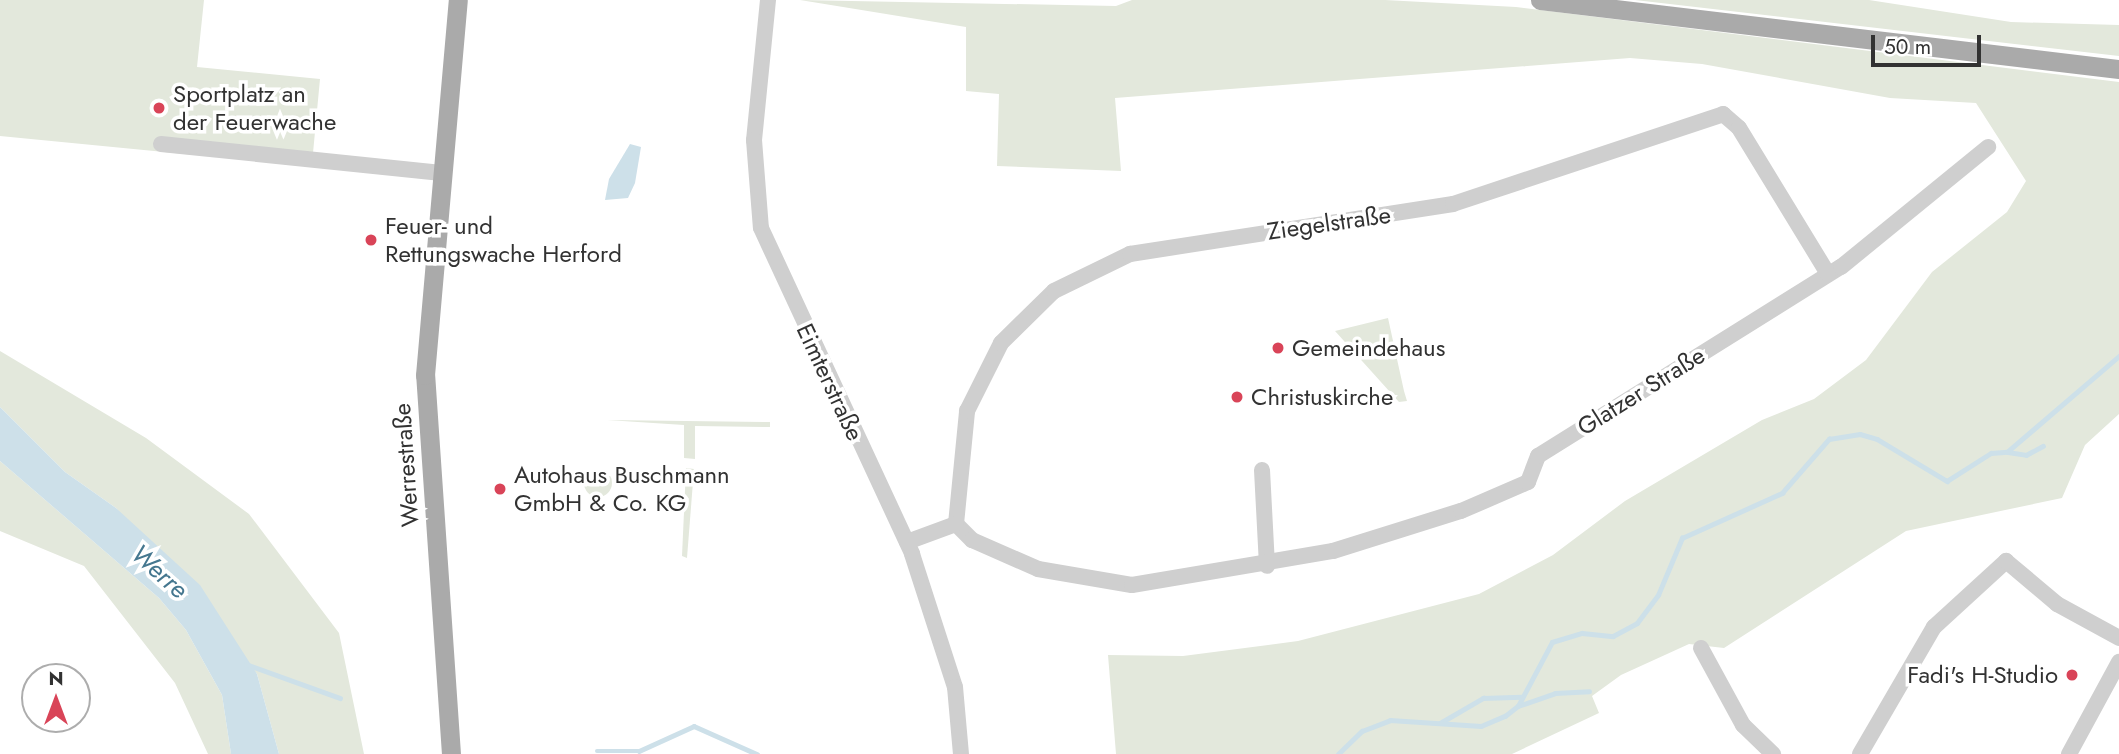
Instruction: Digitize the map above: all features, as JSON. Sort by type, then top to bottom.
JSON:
[{"type":"main road","name":"Werrestraße","points":[[451,754],[425,375],[458,0]]},
{"type":"main road","points":[[1540,0],[2119,69]]},
{"type":"street","name":"Eimterstraße","points":[[768,0],[754,140],[761,228],[907,542],[950,666],[961,754]]},
{"type":"street","name":"Ziegelstraße","points":[[957,524],[967,411],[1001,343],[1054,291],[1130,254],[1453,204],[1723,114],[1739,128],[1828,275]]},
{"type":"street","points":[[161,144],[442,173]]},
{"type":"street","name":"Glatzer Straße","points":[[957,524],[996,553],[1103,584],[1183,581],[1267,566],[1408,530],[1528,482],[1538,456],[1828,275],[1988,147]]},
{"type":"street","points":[[1262,470],[1267,566]]},
{"type":"street","points":[[907,542],[957,524]]},
{"type":"street","points":[[1860,754],[1934,626],[2006,561],[2057,604],[2119,638]]},
{"type":"street","points":[[1701,648],[1743,724],[1773,754]]},
{"type":"street","points":[[2069,754],[2119,662]]},
{"type":"shaded area","name":"Sportplatz an der Feuerwache","points":[[0,0],[204,0],[197,67],[320,79],[313,153],[195,155],[0,136]]},
{"type":"shaded area","points":[[800,0],[1116,6],[1132,0],[1385,0],[1516,7],[2119,82],[2119,414],[2085,445],[2062,498],[1906,531],[1724,648],[1689,644],[1621,675],[1592,696],[1599,713],[1512,754],[1116,754],[1108,655],[1183,656],[1298,641],[1479,594],[1553,555],[1625,501],[1762,420],[1814,399],[1866,360],[1932,272],[2007,212],[2026,181],[1976,103],[1890,98],[1702,64],[1630,58],[1115,98],[1121,171],[997,166],[999,94],[966,91],[966,27]]},
{"type":"shaded area","points":[[1635,0],[1869,0],[2011,22],[2119,25],[2119,56]]},
{"type":"shaded area","points":[[1388,318],[1407,401],[1399,402],[1335,331]]},
{"type":"shaded area","points":[[0,351],[146,438],[249,514],[339,633],[364,754],[279,754],[257,674],[116,508],[65,472],[0,407]]},
{"type":"shaded area","points":[[607,420],[770,422],[770,427],[695,426],[695,459],[684,458],[684,425]]},
{"type":"shaded area","points":[[0,461],[159,598],[186,630],[222,695],[231,754],[208,754],[175,683],[84,566],[0,531]]},
{"type":"shaded area","points":[[686,468],[694,469],[687,558],[682,556]]},
{"type":"shaded area","points":[[598,469],[608,473],[612,483],[608,493],[598,497],[588,493],[584,483],[588,473]]},
{"type":"water","points":[[630,144],[641,147],[635,183],[628,198],[605,200],[609,179]]},
{"type":"water","name":"Werre","points":[[0,407],[65,472],[116,508],[200,585],[257,674],[279,754],[231,754],[222,695],[186,630],[159,598],[0,461]]},
{"type":"waterway","points":[[1338,754],[1362,731],[1390,720],[1481,726],[1505,716],[1518,706],[1552,642],[1582,633],[1613,636],[1637,623],[1658,595],[1682,538],[1782,493],[1829,439],[1860,434],[1877,439],[1947,481],[1991,453],[2007,452],[2119,356]]},
{"type":"waterway","points":[[2008,452],[2026,455],[2043,446]]},
{"type":"waterway","points":[[246,664],[340,698]]},
{"type":"waterway","points":[[1518,706],[1555,693],[1589,691]]},
{"type":"waterway","points":[[1440,723],[1483,698],[1521,697]]},
{"type":"waterway","points":[[597,751],[639,751],[694,726],[757,754]]},
{"type":"place","name":"Sportplatz an der Feuerwache","points":[[159,108]]},
{"type":"place","name":"Feuer- und Rettungswache Herford","points":[[371,240]]},
{"type":"place","name":"Gemeindehaus","points":[[1278,348]]},
{"type":"place","name":"Christuskirche","points":[[1237,397]]},
{"type":"place","name":"Autohaus Buschmann GmbH & Co. KG","points":[[500,489]]},
{"type":"place","name":"Fadi's H-Studio","points":[[2072,675]]}]
